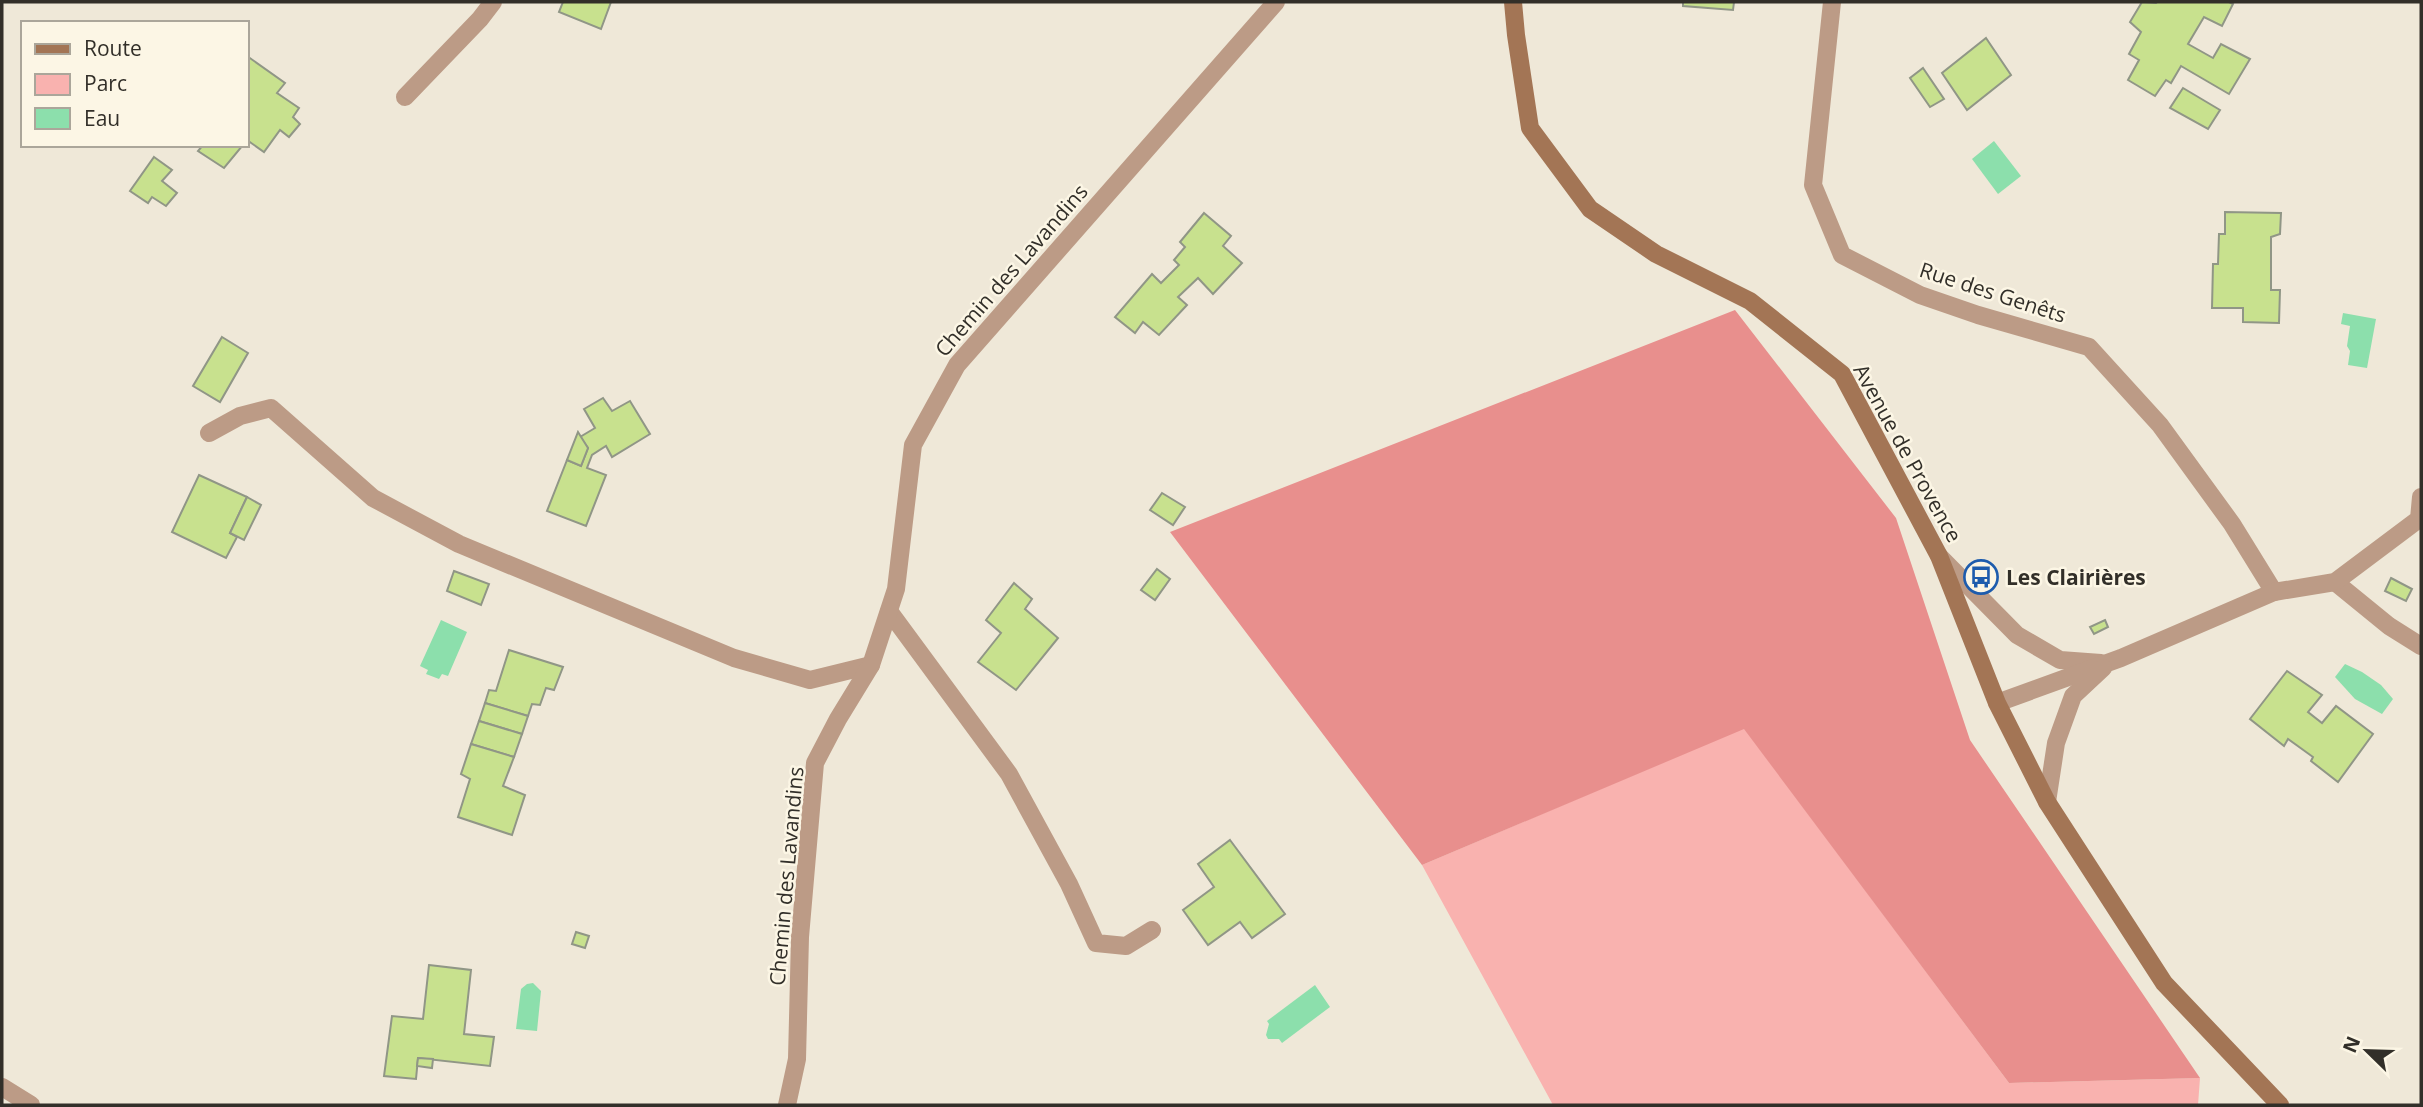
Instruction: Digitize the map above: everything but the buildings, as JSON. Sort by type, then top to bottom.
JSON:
[{"type":"street","points":[[405,97],[493,2]]},
{"type":"street","name":"Chemin des Lavandins","points":[[788,1105],[797,1059],[800,937],[815,763],[871,665],[896,589],[913,445],[957,365],[1276,2]]},
{"type":"street","name":"Avenue de Provence","points":[[1513,2],[1530,128],[1590,209],[1656,254],[1750,301],[1842,374],[1939,555],[1997,703],[2047,802],[2164,983],[2280,1105]]},
{"type":"street","name":"Rue des Genêts","points":[[1832,2],[1813,185],[1842,255],[1920,295],[1978,315],[2090,347],[2160,425],[2232,524],[2274,592]]},
{"type":"street","points":[[209,433],[240,416],[271,408],[373,498],[459,544],[734,658],[810,680],[871,665]]},
{"type":"street","points":[[1997,703],[2108,663],[2274,592],[2335,582],[2419,519],[2421,497]]},
{"type":"street","points":[[1939,555],[2017,635],[2060,660],[2108,663]]},
{"type":"street","points":[[2335,582],[2389,626],[2421,646]]},
{"type":"street","points":[[889,611],[1009,774],[1069,884],[1096,943],[1126,946],[1153,930]]},
{"type":"street","points":[[2047,802],[2056,743],[2073,696],[2108,663]]},
{"type":"street","points":[[2,1087],[31,1105]]},
{"type":"green space","points":[[1744,728],[2009,1083],[2200,1078],[2198,1105],[1553,1105],[1422,865]]},
{"type":"shaded area","points":[[1735,310],[1896,518],[1970,740],[2200,1078],[2009,1083],[1744,729],[1422,865],[1170,532]]},
{"type":"water","points":[[1994,141],[2021,176],[1998,194],[1972,159]]},
{"type":"water","points":[[2343,313],[2376,319],[2367,368],[2348,365],[2350,326],[2341,324]]},
{"type":"water","points":[[441,620],[467,632],[448,676],[442,674],[439,679],[426,674],[428,670],[420,666]]},
{"type":"water","points":[[2345,664],[2381,685],[2393,699],[2382,714],[2355,699],[2335,677]]},
{"type":"water","points":[[533,983],[541,991],[537,1031],[516,1029],[521,989]]},
{"type":"water","points":[[1315,985],[1330,1007],[1282,1043],[1279,1039],[1268,1039],[1267,1021]]},
{"type":"place","name":"Les Clairières","points":[[1981,577]]}]
